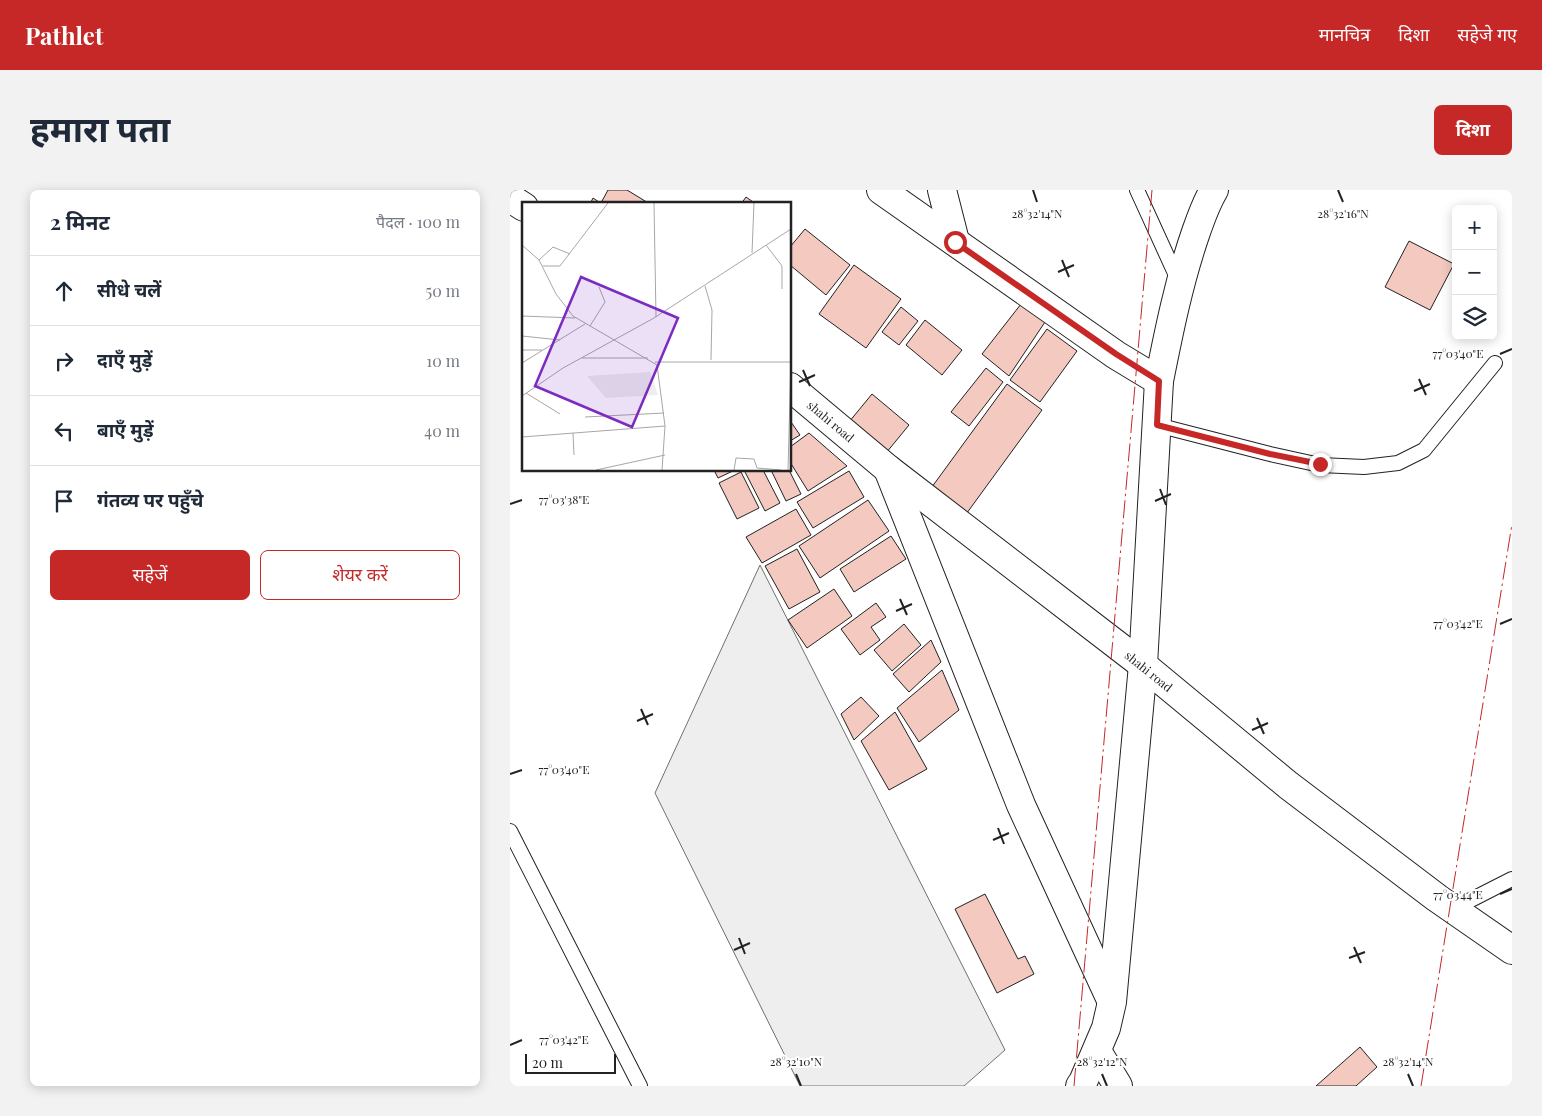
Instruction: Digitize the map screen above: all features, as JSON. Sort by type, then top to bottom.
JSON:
[{"type":"street","points":[[881,190],[1116,354],[1159,381]]},
{"type":"street","points":[[942,190],[955,242]]},
{"type":"street","points":[[1080,1086],[1106,1028],[1112,1002],[1143,665],[1159,381],[1189,251],[1208,200],[1214,190]]},
{"type":"street","points":[[510,198],[522,206]]},
{"type":"street","name":"shahi road","points":[[791,388],[888,469],[1143,665],[1288,785],[1453,909],[1512,950]]},
{"type":"street","points":[[888,469],[1021,805],[1112,1002]]},
{"type":"street","points":[[1097,1051],[1118,1086]]},
{"type":"lane","points":[[1137,190],[1180,284]]},
{"type":"lane","points":[[1157,425],[1270,454],[1320,464],[1364,467],[1398,463],[1424,450],[1495,364]]},
{"type":"lane","points":[[510,831],[640,1086]]},
{"type":"lane","points":[[1453,909],[1512,878]]},
{"type":"shaded area","points":[[760,565],[1005,1050],[964,1086],[800,1086],[655,793]]},
{"type":"building","points":[[608,190],[627,190],[647,202],[604,202],[602,201]]},
{"type":"building","points":[[746,197],[753,202],[742,202]]},
{"type":"building","points":[[593,198],[599,202],[591,202]]},
{"type":"building","points":[[805,229],[850,265],[826,295],[791,266],[791,246]]},
{"type":"building","points":[[1409,241],[1452,263],[1452,268],[1430,310],[1385,287]]},
{"type":"building","points":[[854,265],[901,299],[866,348],[819,314]]},
{"type":"building","points":[[1021,304],[1045,322],[1009,376],[982,354]]},
{"type":"building","points":[[901,307],[918,321],[899,345],[882,332]]},
{"type":"building","points":[[925,320],[962,350],[942,375],[906,345]]},
{"type":"building","points":[[1047,329],[1077,351],[1040,402],[1010,380]]},
{"type":"building","points":[[986,368],[1003,382],[969,426],[951,412]]},
{"type":"building","points":[[1007,384],[1042,410],[964,517],[929,491]]},
{"type":"building","points":[[872,394],[909,425],[886,453],[849,422]]},
{"type":"building","points":[[791,422],[800,435],[791,440]]},
{"type":"building","points":[[809,433],[847,466],[808,491],[791,464],[791,446]]},
{"type":"building","points":[[714,471],[733,471],[718,478]]},
{"type":"building","points":[[745,471],[764,471],[780,503],[765,511]]},
{"type":"building","points":[[771,471],[790,471],[801,494],[786,501]]},
{"type":"building","points":[[849,471],[864,497],[813,528],[797,502]]},
{"type":"building","points":[[741,472],[759,508],[737,519],[719,483]]},
{"type":"building","points":[[868,500],[889,531],[820,578],[799,546]]},
{"type":"building","points":[[796,509],[811,535],[762,563],[746,537]]},
{"type":"building","points":[[891,536],[906,559],[854,592],[840,569]]},
{"type":"building","points":[[797,549],[820,592],[789,609],[765,566]]},
{"type":"building","points":[[834,589],[852,616],[807,648],[788,620]]},
{"type":"building","points":[[876,603],[886,617],[871,627],[880,640],[860,655],[841,629]]},
{"type":"building","points":[[904,624],[921,645],[892,671],[874,650]]},
{"type":"building","points":[[931,640],[941,662],[909,692],[893,674]]},
{"type":"building","points":[[942,670],[959,710],[919,742],[897,708]]},
{"type":"building","points":[[861,697],[879,716],[854,740],[841,714]]},
{"type":"building","points":[[895,712],[927,769],[889,790],[861,741]]},
{"type":"building","points":[[985,894],[1018,959],[1025,956],[1034,974],[997,993],[955,909]]},
{"type":"building","points":[[1360,1047],[1377,1067],[1356,1086],[1316,1086]]},
{"type":"power","points":[[1074,1086],[1152,190]]},
{"type":"power","points":[[1421,1086],[1512,524]]},
{"type":"route","points":[[955,242],[1116,354],[1159,381],[1157,425],[1270,454],[1320,464]]}]
